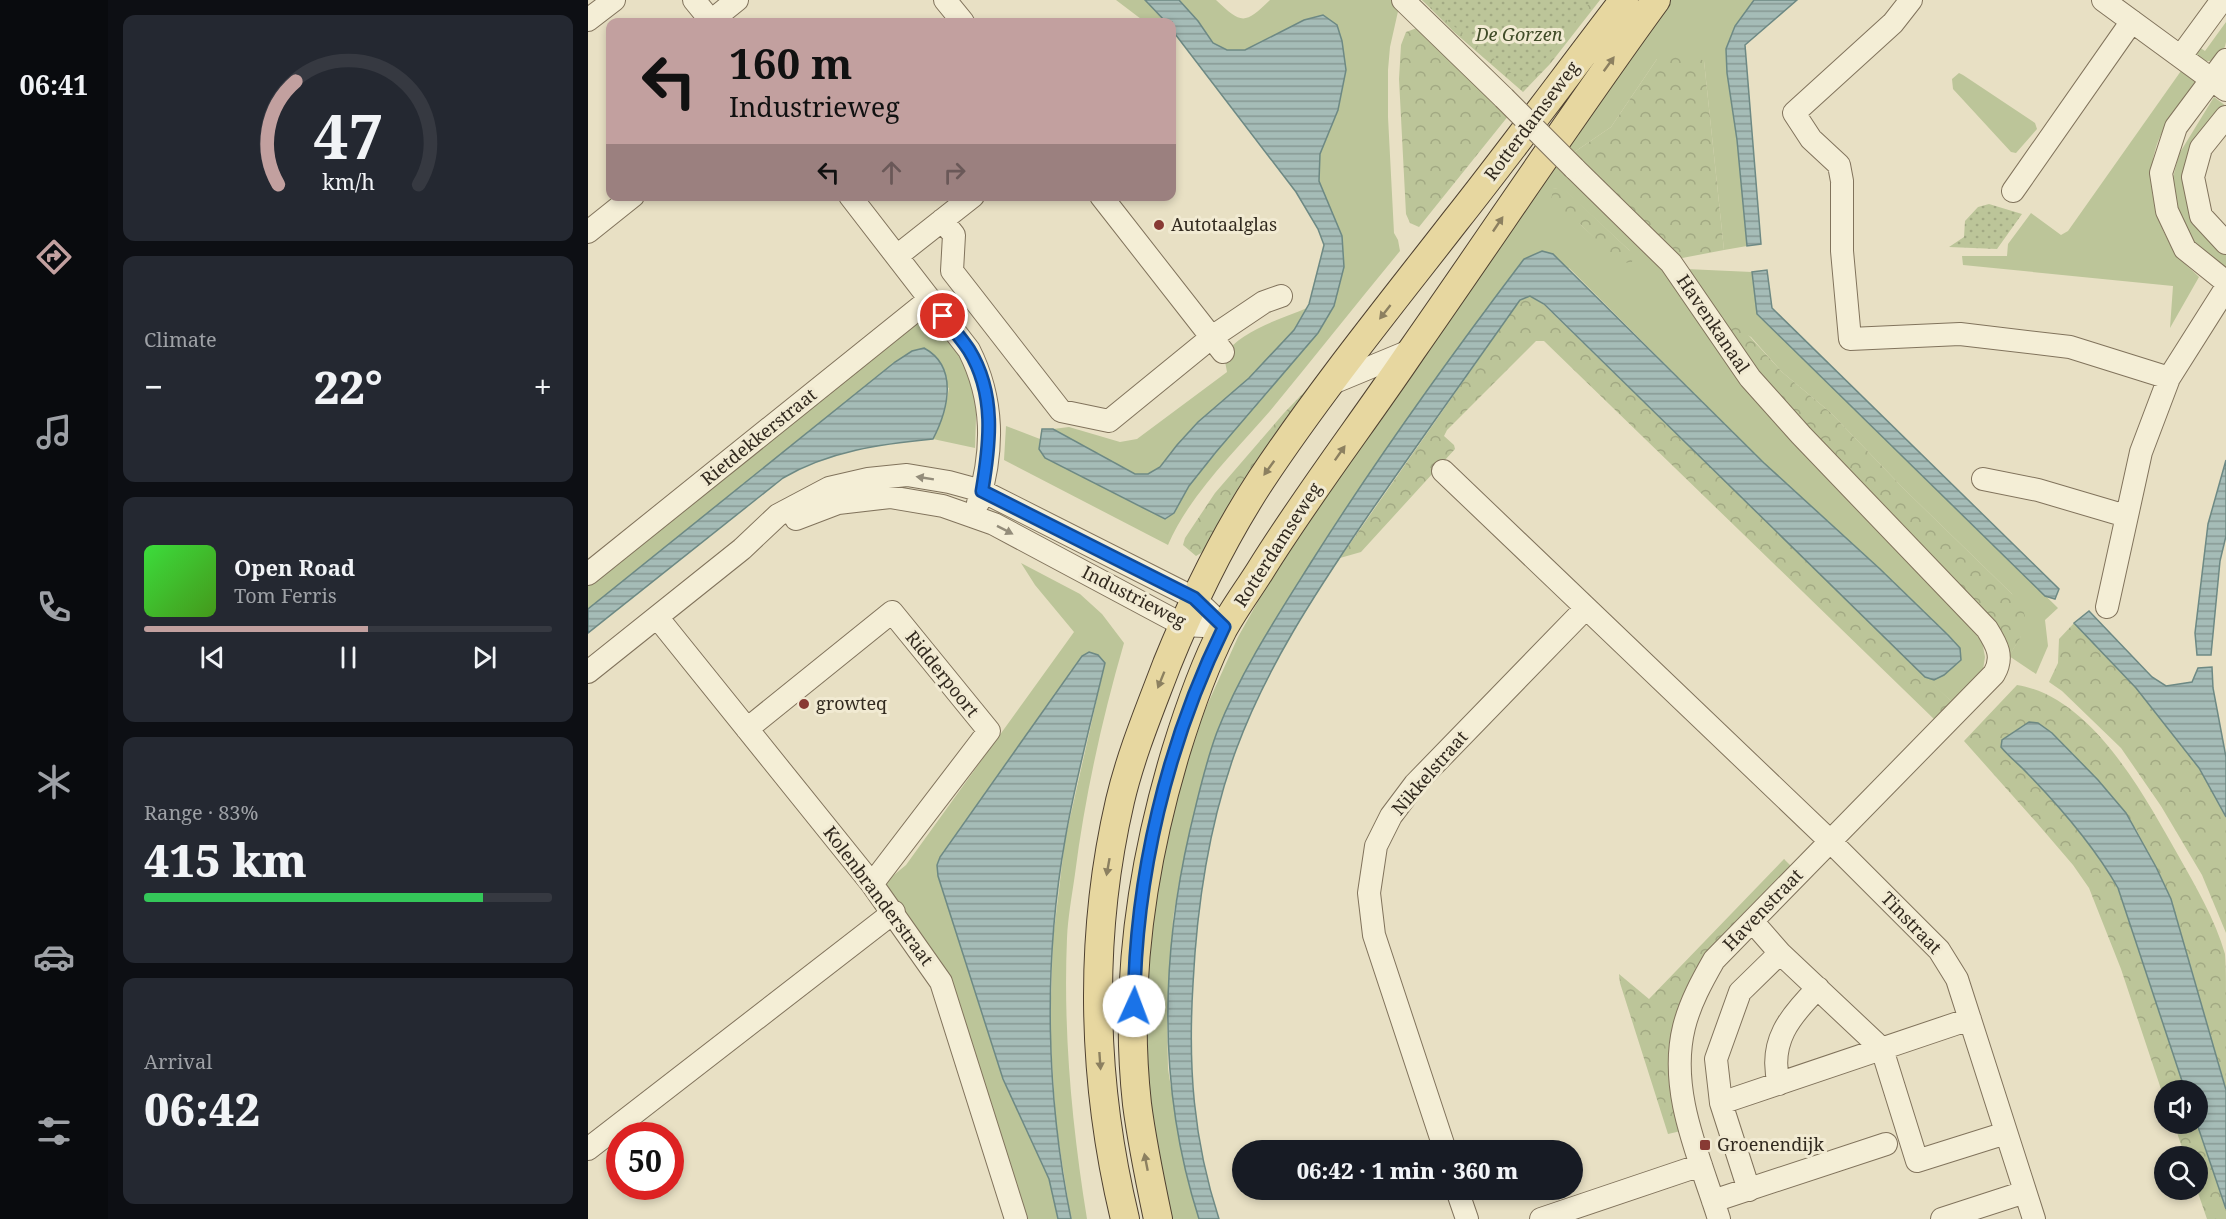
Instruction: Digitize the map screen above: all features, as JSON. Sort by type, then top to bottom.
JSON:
[{"type":"main road","name":"Rotterdamseweg","points":[[1125,1219],[1115,1178],[1103,1102],[1098,1012],[1098,956],[1106,878],[1123,790],[1139,737],[1194,598],[1261,480],[1330,384],[1624,0]]},
{"type":"main road","name":"Rotterdamseweg","points":[[1158,1219],[1142,1134],[1134,1052],[1135,984],[1144,886],[1159,808],[1188,712],[1224,627],[1282,535],[1412,350],[1576,109],[1656,0]]},
{"type":"street","points":[[588,20],[614,0]]},
{"type":"street","points":[[694,0],[708,18]]},
{"type":"street","points":[[716,18],[737,0]]},
{"type":"street","points":[[945,0],[960,18]]},
{"type":"street","name":"Havenkanaal","points":[[1402,0],[1671,263],[1750,378],[1801,435],[1987,629],[2000,656],[2000,664]]},
{"type":"street","points":[[1911,0],[1893,23],[1794,113],[1811,139],[1839,165],[1842,181],[1842,251],[1850,339],[1960,334],[2070,347],[2169,378]]},
{"type":"street","points":[[2103,0],[2219,84]]},
{"type":"street","points":[[2181,56],[2222,0]]},
{"type":"street","points":[[2013,191],[2132,21]]},
{"type":"street","points":[[2226,60],[2219,84],[2176,127],[2161,173],[2167,211],[2185,249],[2226,282]]},
{"type":"street","points":[[2226,117],[2201,148],[2193,177],[2201,216],[2226,243]]},
{"type":"street","points":[[588,232],[627,201]]},
{"type":"street","points":[[854,201],[969,350],[979,370],[987,398],[990,437],[982,491],[974,516]]},
{"type":"street","points":[[897,256],[967,201]]},
{"type":"street","points":[[1105,201],[1217,345]]},
{"type":"street","points":[[942,220],[954,235],[952,271],[1061,411],[1109,421],[1217,345],[1264,302],[1281,296]]},
{"type":"street","points":[[2107,607],[2141,452],[2169,378],[2226,288]]},
{"type":"street","name":"Rietdekkerstraat","points":[[588,574],[930,299]]},
{"type":"street","points":[[1330,384],[1412,350]]},
{"type":"street","points":[[1443,471],[1830,841]]},
{"type":"street","name":"Industrieweg","points":[[588,672],[742,549],[778,515],[829,488],[868,479],[907,475],[949,482],[982,491],[1194,598],[1224,627]]},
{"type":"street","points":[[1983,479],[2038,490],[2126,516]]},
{"type":"street","name":"Industrieweg","points":[[742,549],[784,524],[838,503],[890,497],[943,506],[974,516],[1025,540],[1183,626],[1224,627]]},
{"type":"street","name":"Nikkelstraat","points":[[1442,1140],[1374,935],[1369,893],[1376,846],[1391,816],[1415,784],[1586,608]]},
{"type":"street","name":"Ridderpoort","points":[[747,729],[892,612],[989,731],[872,884]]},
{"type":"street","name":"Kolenbranderstraat","points":[[657,617],[894,912],[941,982],[1016,1219]]},
{"type":"street","name":"Havenstraat","points":[[1716,1210],[1682,1099],[1679,1063],[1684,1027],[1696,992],[1714,960],[1994,674],[2000,664]]},
{"type":"street","name":"Tinstraat","points":[[1830,841],[1939,950],[1957,979],[2034,1219]]},
{"type":"street","points":[[588,1149],[894,912]]},
{"type":"street","points":[[1752,921],[1780,952],[1882,1049],[1917,1161],[2006,1133]]},
{"type":"street","points":[[1749,1190],[1720,1103],[1716,1059],[1740,992],[1780,952]]},
{"type":"street","points":[[1779,1084],[1775,1068],[1778,1046],[1786,1026],[1796,1010],[1818,988]]},
{"type":"street","points":[[1720,1103],[1970,1019]]},
{"type":"street","points":[[1716,1210],[1749,1190],[1886,1144]]},
{"type":"street","points":[[1541,1219],[1701,1165]]},
{"type":"street","points":[[1942,1219],[2025,1192]]},
{"type":"street","points":[[1460,1200],[1467,1219]]},
{"type":"green space","points":[[1116,0],[1145,0],[1162,18],[1140,18]]},
{"type":"green space","points":[[1179,0],[1216,0],[1232,14],[1243,18],[1255,14],[1270,0],[1391,0],[1399,7],[1390,47],[1388,117],[1394,233],[1400,251],[1270,411],[1200,492],[1168,545],[1004,460],[1006,426],[1040,439],[1039,449],[1045,458],[1166,519],[1174,513],[1189,486],[1216,452],[1318,333],[1329,206],[1319,181],[1320,154],[1338,110],[1270,38],[1245,50],[1227,50],[1213,43],[1198,21]]},
{"type":"green space","name":"De Gorzen","points":[[1422,0],[1600,0],[1550,64],[1523,92],[1454,32]]},
{"type":"green space","name":"De Gorzen","points":[[1422,0],[1592,0],[1525,84]]},
{"type":"green space","points":[[1665,0],[1754,0],[1735,26],[1726,49],[1747,246],[1724,250],[1704,61],[1657,59],[1611,127],[1573,153],[1563,142]]},
{"type":"green space","points":[[2226,22],[2225,47],[2219,56],[2205,61],[2195,55],[2196,45],[2205,51]]},
{"type":"green space","points":[[1417,28],[1509,115],[1419,227],[1410,223],[1406,214],[1399,79],[1401,45],[1406,32]]},
{"type":"green space","points":[[1689,54],[1704,61],[1724,250],[1677,259],[1573,153],[1611,127],[1657,59]]},
{"type":"green space","points":[[2188,61],[2201,76],[2175,112],[2158,141],[2151,178],[2155,205],[2163,231],[2176,254],[2199,277],[2170,328],[2173,286],[1963,265],[1962,256],[2007,256],[2008,244],[2031,213],[2061,235],[2068,231]]},
{"type":"green space","points":[[1959,73],[2035,123],[2037,129],[2016,153],[2011,152],[1953,89],[1952,79]]},
{"type":"green space","points":[[2214,97],[2226,106],[2196,146],[2217,247],[2226,255],[2226,275],[2182,233],[2171,185],[2179,154]]},
{"type":"green space","points":[[1555,158],[1633,233],[1814,458],[1982,641],[1985,657],[1983,670],[1953,703],[1925,677],[1934,680],[1944,675],[1960,648],[1880,569],[1764,463],[1569,268],[1506,282],[1411,414],[1324,541],[1194,814],[1173,918],[1167,1021],[1168,1069],[1175,1113],[1199,1219],[1167,1219],[1145,1071],[1148,925],[1178,790],[1204,712],[1238,637],[1299,528]],"holes":[[[1562,188],[1630,251],[1596,239],[1580,224],[1553,189]]]},
{"type":"green space","points":[[1562,187],[1630,251],[1633,256],[1632,262],[1624,263],[1617,260],[1580,224],[1563,218],[1550,207],[1553,189]]},
{"type":"green space","points":[[1989,204],[2022,214],[1997,249],[1949,247],[1964,237],[1965,221],[1978,207]]},
{"type":"green space","points":[[1686,269],[1752,272],[1757,314],[2058,608],[2045,620],[2048,646],[2036,674],[2009,656],[2021,636],[2012,594],[1904,489],[1831,413],[1782,372],[1751,337],[1722,321]]},
{"type":"green space","points":[[1530,296],[1543,304],[1953,703],[1936,721],[1544,341],[1536,341],[1447,430],[1444,436],[1454,445],[1455,449],[1361,552],[1340,558],[1520,300]]},
{"type":"green space","points":[[1307,308],[1294,330],[1276,351],[1198,422],[1160,467],[1148,474],[1135,474],[1053,429],[1069,427],[1120,442],[1137,439],[1227,372],[1224,356],[1240,340],[1261,327]]},
{"type":"green space","points":[[936,315],[950,334],[977,388],[975,448],[933,439],[949,388],[895,362],[588,609],[588,585],[922,319]]},
{"type":"green space","points":[[1722,321],[1733,321],[1740,326],[1782,372],[1831,413],[1904,489],[2012,594],[2023,611],[2025,625],[2009,656],[1760,375]]},
{"type":"green space","points":[[1314,382],[1206,550],[1196,556],[1183,545],[1185,538],[1215,493]]},
{"type":"green space","points":[[1021,563],[1080,594],[1102,614],[1124,643],[1108,700],[1089,787],[1068,930],[1066,1008],[1070,1079],[1087,1219],[1071,1219],[1056,1124],[1050,1028],[1053,939],[1065,840],[1105,663],[1082,656],[940,857],[937,865],[938,876],[1003,1079],[1049,1179],[1058,1219],[1028,1219],[953,993],[886,885],[889,879],[906,865],[1074,632],[1035,585]]},
{"type":"green space","points":[[2074,623],[2136,688],[2199,768],[2226,817],[2226,933],[2202,875],[2161,806],[2121,748],[2062,691],[2049,682],[2058,663],[2059,639]]},
{"type":"green space","points":[[2017,685],[2044,693],[2069,708],[2092,728],[2113,752],[2149,805],[2185,867],[2216,928],[2225,954],[2226,1090],[2171,899],[2136,829],[2001,747],[2025,770],[2076,828],[2118,888],[2182,1080],[2158,1080],[2121,969],[2089,888],[2073,865],[1964,741]]},
{"type":"green space","points":[[1784,859],[1791,866],[1695,975],[1681,1131],[1668,1134],[1619,974],[1649,999]]},
{"type":"green space","points":[[2177,1134],[2200,1134],[2205,1146],[2182,1146]]},
{"type":"green space","points":[[2208,1156],[2226,1209],[2226,1219],[2207,1219],[2200,1200],[2208,1200]]},
{"type":"water","points":[[1145,0],[1179,0],[1198,21],[1213,43],[1227,50],[1245,50],[1304,20],[1323,15],[1337,25],[1346,70],[1338,110],[1320,154],[1319,181],[1342,236],[1344,267],[1334,306],[1318,333],[1216,452],[1189,486],[1174,513],[1165,519],[1045,458],[1039,449],[1042,429],[1053,429],[1135,474],[1148,474],[1160,467],[1198,422],[1249,378],[1294,330],[1309,304],[1324,245],[1318,229],[1296,192],[1176,35],[1176,18],[1162,18]]},
{"type":"water","points":[[1754,0],[1797,0],[1745,45],[1761,244],[1747,246],[1726,49],[1735,26]]},
{"type":"water","points":[[1542,251],[1553,254],[1764,463],[1948,635],[1960,648],[1961,660],[1944,675],[1934,680],[1925,677],[1544,304],[1530,296],[1520,300],[1328,575],[1277,660],[1236,750],[1218,807],[1212,835],[1201,894],[1195,954],[1191,1044],[1194,1102],[1203,1160],[1219,1219],[1199,1219],[1176,1122],[1170,1074],[1169,976],[1180,879],[1205,768],[1217,732],[1236,688],[1259,646],[1387,447],[1524,259]]},
{"type":"water","points":[[1767,270],[1772,308],[2059,589],[2055,599],[2045,596],[1757,314],[1752,272]]},
{"type":"water","points":[[924,348],[935,356],[946,377],[946,402],[933,439],[856,450],[819,461],[783,478],[588,633],[588,609],[895,362],[912,351]]},
{"type":"water","points":[[2226,460],[2226,536],[2220,561],[2211,655],[2197,655],[2195,633],[2208,524]]},
{"type":"water","points":[[2089,611],[2152,677],[2166,686],[2192,682],[2198,668],[2212,667],[2213,688],[2226,757],[2226,817],[2199,768],[2136,688],[2074,623]]},
{"type":"water","points":[[1089,652],[1098,655],[1105,663],[1069,818],[1053,935],[1050,1030],[1052,1078],[1056,1125],[1071,1219],[1058,1219],[1049,1179],[1003,1079],[938,876],[937,865],[940,857],[1082,656]]},
{"type":"water","points":[[2029,722],[2038,723],[2052,733],[2098,780],[2126,813],[2156,867],[2171,899],[2226,1090],[2226,1209],[2208,1156],[2208,1146],[2205,1146],[2200,1134],[2208,1134],[2208,1080],[2182,1080],[2118,888],[2065,814],[2001,747],[2002,740]]},
{"type":"place","name":"Autotaalglas","points":[[1159,225]]},
{"type":"place","name":"growteq","points":[[804,704]]},
{"type":"place","name":"Groenendijk","points":[[1705,1145]]},
{"type":"route","points":[[943,316],[969,350],[979,370],[987,398],[990,437],[982,491],[1194,598],[1224,627],[1200,679],[1188,712],[1159,808],[1144,886],[1134,1006]]}]
